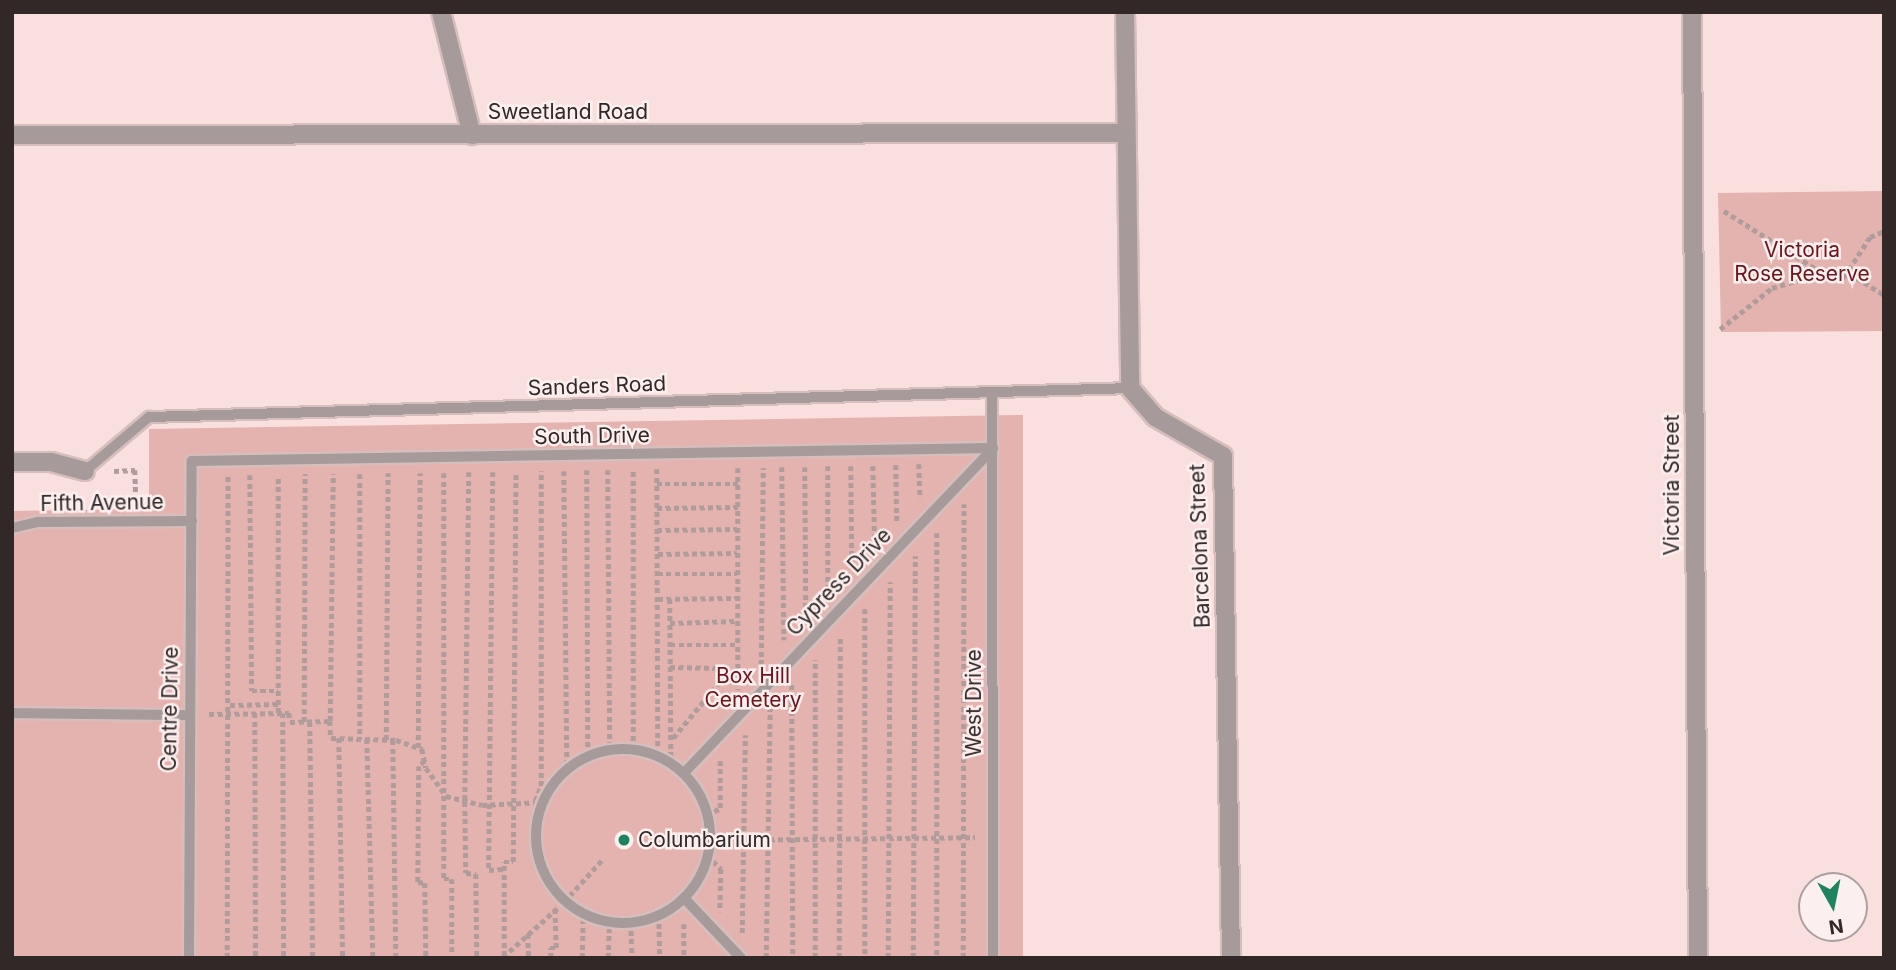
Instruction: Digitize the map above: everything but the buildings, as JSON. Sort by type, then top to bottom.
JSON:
[{"type":"street","points":[[441,12],[472,135]]},
{"type":"street","points":[[1125,12],[1124,134],[1130,388]]},
{"type":"street","name":"Victoria Street","points":[[1692,12],[1698,958]]},
{"type":"street","name":"Sweetland Road","points":[[12,135],[1124,134]]},
{"type":"street","name":"Barcelona Street","points":[[1130,388],[1155,417],[1223,456],[1231,958]]},
{"type":"street","points":[[12,462],[51,462],[85,471]]},
{"type":"lane","name":"Sanders Road","points":[[85,471],[149,417],[1130,388]]},
{"type":"lane","name":"West Drive","points":[[992,394],[993,958]]},
{"type":"lane","name":"South Drive","points":[[192,461],[993,448]]},
{"type":"lane","name":"Cypress Drive","points":[[684,774],[993,448]]},
{"type":"lane","name":"Centre Drive","points":[[189,958],[188,715],[192,461]]},
{"type":"lane","name":"Fifth Avenue","points":[[12,528],[39,522],[192,521]]},
{"type":"lane","points":[[12,713],[188,715]]},
{"type":"lane","points":[[633,749],[658,756],[684,774],[701,796],[710,840],[700,876],[684,898],[660,915],[631,922],[608,922],[560,906],[541,867],[536,845],[539,801],[567,770],[588,757],[610,750],[633,749]]},
{"type":"lane","points":[[684,898],[741,958]]},
{"type":"path","points":[[1724,211],[1828,276]]},
{"type":"path","points":[[1844,277],[1870,237],[1884,231]]},
{"type":"path","points":[[1720,329],[1772,288],[1828,276],[1857,278],[1884,295]]},
{"type":"path","points":[[896,450],[898,548]]},
{"type":"path","points":[[913,958],[919,450]]},
{"type":"path","points":[[851,451],[853,596]]},
{"type":"path","points":[[873,451],[876,572]]},
{"type":"path","points":[[782,452],[793,838],[793,958]]},
{"type":"path","points":[[804,452],[806,645]]},
{"type":"path","points":[[828,452],[829,621]]},
{"type":"path","points":[[738,453],[736,598],[745,838],[742,944]]},
{"type":"path","points":[[761,692],[763,453]]},
{"type":"path","points":[[657,454],[658,756]]},
{"type":"path","points":[[608,455],[610,750]]},
{"type":"path","points":[[633,455],[633,749]]},
{"type":"path","points":[[503,957],[504,862],[513,862],[517,456]]},
{"type":"path","points":[[420,458],[418,748],[444,793],[465,802],[489,804],[539,801],[541,456]]},
{"type":"path","points":[[564,456],[567,770]]},
{"type":"path","points":[[586,456],[588,757]]},
{"type":"path","points":[[469,457],[466,873],[476,874],[477,958]]},
{"type":"path","points":[[493,457],[489,870],[504,869]]},
{"type":"path","points":[[386,740],[388,458]]},
{"type":"path","points":[[444,458],[443,878],[452,878],[452,958]]},
{"type":"path","points":[[305,459],[307,722],[313,958]]},
{"type":"path","points":[[333,459],[331,738],[393,740],[418,748]]},
{"type":"path","points":[[359,459],[360,739]]},
{"type":"path","points":[[250,460],[252,691],[278,691]]},
{"type":"path","points":[[278,460],[278,704],[284,958]]},
{"type":"path","points":[[227,958],[228,461]]},
{"type":"path","points":[[85,471],[135,470],[136,522]]},
{"type":"path","points":[[963,958],[964,479]]},
{"type":"path","points":[[657,484],[738,484]]},
{"type":"path","points":[[657,508],[738,507]]},
{"type":"path","points":[[937,507],[937,958]]},
{"type":"path","points":[[657,530],[737,529]]},
{"type":"path","points":[[658,554],[737,553]]},
{"type":"path","points":[[888,958],[890,557]]},
{"type":"path","points":[[658,574],[737,574]]},
{"type":"path","points":[[864,583],[865,958]]},
{"type":"path","points":[[658,599],[736,598]]},
{"type":"path","points":[[670,599],[671,764]]},
{"type":"path","points":[[839,958],[840,609]]},
{"type":"path","points":[[670,622],[737,621]]},
{"type":"path","points":[[815,635],[815,958]]},
{"type":"path","points":[[670,645],[737,645]]},
{"type":"path","points":[[670,667],[720,668],[720,682],[671,741]]},
{"type":"path","points":[[766,958],[770,683]]},
{"type":"path","points":[[229,705],[278,704]]},
{"type":"path","points":[[255,713],[256,958]]},
{"type":"path","points":[[188,715],[289,713],[290,722],[330,721]]},
{"type":"path","points":[[707,816],[720,807],[720,736]]},
{"type":"path","points":[[340,738],[343,958]]},
{"type":"path","points":[[367,739],[373,958]]},
{"type":"path","points":[[393,740],[396,958]]},
{"type":"path","points":[[425,761],[419,766],[418,882],[425,883],[426,958]]},
{"type":"path","points":[[710,840],[994,837]]},
{"type":"path","points":[[707,855],[721,869],[720,936]]},
{"type":"path","points":[[503,957],[560,906],[602,860]]},
{"type":"path","points":[[684,898],[684,958]]},
{"type":"path","points":[[551,958],[550,948],[556,948],[560,906]]},
{"type":"path","points":[[582,958],[583,913]]},
{"type":"path","points":[[660,915],[660,958]]},
{"type":"path","points":[[608,922],[608,958]]},
{"type":"path","points":[[631,922],[632,958]]},
{"type":"path","points":[[528,933],[528,958]]},
{"type":"green space","name":"Victoria Rose Reserve","points":[[1884,191],[1884,331],[1721,332],[1718,193]]},
{"type":"green space","name":"Box Hill Cemetery","points":[[1023,415],[1023,958],[12,958],[12,511],[149,509],[149,429]]},
{"type":"place","name":"Columbarium","points":[[624,840]]}]
